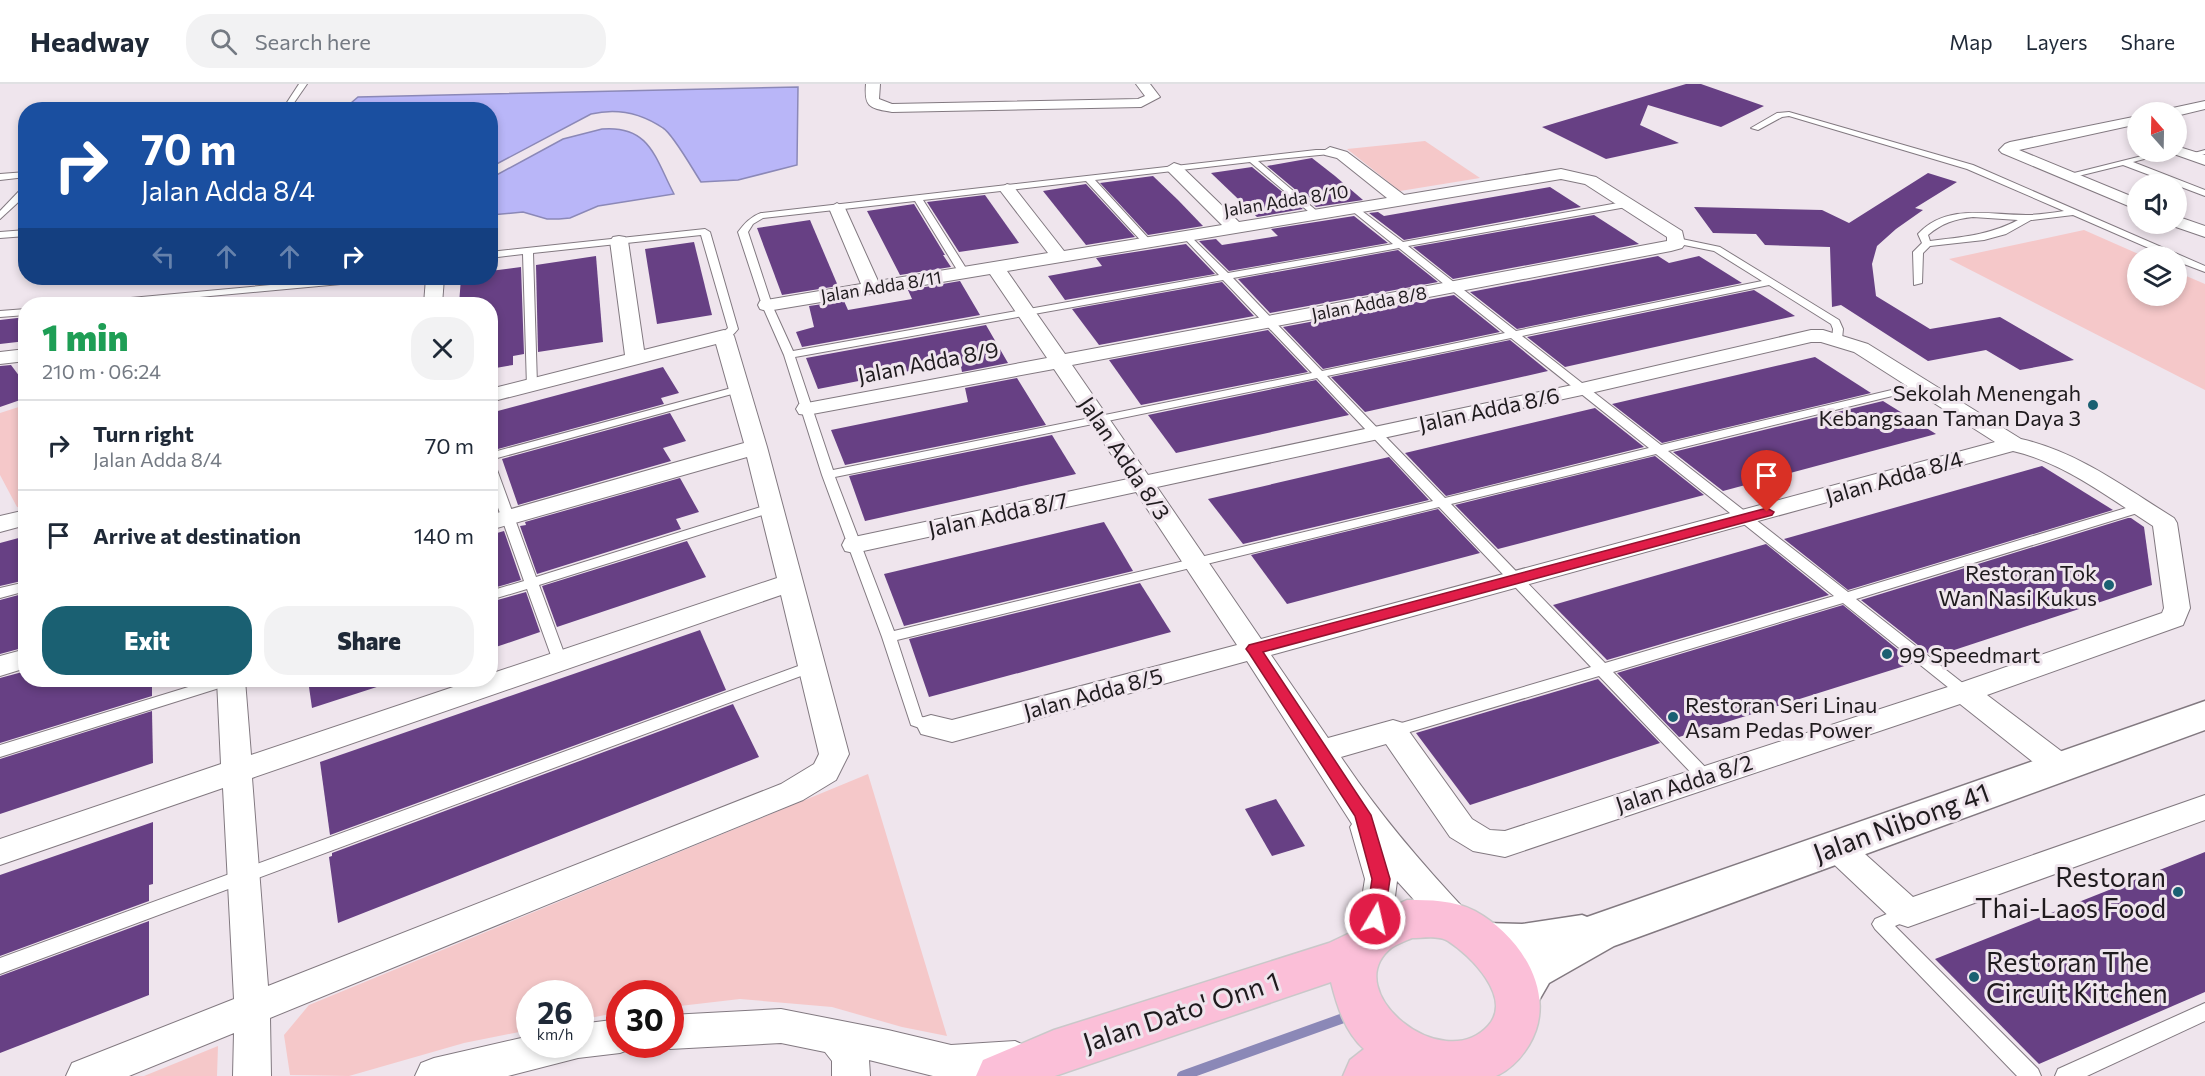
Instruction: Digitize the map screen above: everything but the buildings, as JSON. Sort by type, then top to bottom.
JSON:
[{"type":"main road","name":"Jalan Nibong 41","points":[[1518,994],[1533,969],[1598,932],[2058,765],[2205,715]]},
{"type":"main road","points":[[1426,919],[1471,933],[1500,957],[1511,975],[1518,994],[1518,1013],[1513,1031],[1502,1046],[1487,1057],[1467,1064],[1445,1064],[1422,1060],[1384,1063],[1382,1037],[1367,1020],[1358,1001],[1353,982],[1355,964],[1367,941],[1389,925],[1407,920],[1426,919]]},
{"type":"main road","name":"Jalan Nibong 41","points":[[1471,933],[1522,943],[1598,932]]},
{"type":"main road","name":"Jalan Dato' Onn 1","points":[[1000,1076],[1054,1053],[1341,959],[1367,941]]},
{"type":"street","points":[[874,84],[872,100],[877,105],[892,108],[1141,103],[1154,97],[1143,84]]},
{"type":"street","points":[[2187,109],[2205,105]]},
{"type":"street","points":[[2085,116],[2127,132]]},
{"type":"street","points":[[2127,122],[2008,148],[2013,154],[2127,201]]},
{"type":"street","points":[[1330,152],[1342,155],[1401,201]]},
{"type":"street","points":[[1174,168],[1236,228]]},
{"type":"street","name":"Jalan Adda 8/10","points":[[996,267],[1561,174],[1583,177],[1629,204]]},
{"type":"street","points":[[1007,189],[1060,257]]},
{"type":"street","points":[[1629,204],[1676,235],[1677,241]]},
{"type":"street","points":[[837,208],[872,288]]},
{"type":"street","points":[[2187,225],[2205,232]]},
{"type":"street","points":[[619,241],[635,358]]},
{"type":"street","name":"Jalan Adda 8/8","points":[[1059,361],[1671,246],[1677,241]]},
{"type":"street","name":"Jalan Adda 8/11","points":[[767,305],[996,267]]},
{"type":"street","name":"Jalan Adda 8/3","points":[[996,267],[1196,562],[1363,815]]},
{"type":"street","points":[[85,1076],[792,792],[825,772],[834,754],[756,447],[724,336],[498,394]]},
{"type":"street","name":"Jalan Adda 8/6","points":[[1141,483],[1582,389],[1811,336],[1837,339],[1861,348],[2013,444]]},
{"type":"street","points":[[0,358],[18,356]]},
{"type":"street","name":"Jalan Adda 8/9","points":[[807,409],[1059,361]]},
{"type":"street","points":[[2013,444],[2035,447],[2061,460],[2140,508]]},
{"type":"street","name":"Jalan Adda 8/4","points":[[1254,649],[2013,444]]},
{"type":"street","points":[[500,521],[756,447]]},
{"type":"street","name":"Jalan Adda 8/7","points":[[854,545],[1141,483]]},
{"type":"street","name":"Jalan Adda 8/2","points":[[1393,731],[1461,828],[1484,842],[1505,844],[1704,776],[1964,692],[2174,619],[2177,608],[2165,523],[2140,508]]},
{"type":"street","points":[[498,683],[791,582]]},
{"type":"street","name":"Jalan Adda 8/5","points":[[931,726],[952,731],[1254,649]]},
{"type":"street","points":[[0,666],[18,660]]},
{"type":"street","points":[[230,687],[252,1008],[252,1076]]},
{"type":"street","points":[[0,852],[485,687]]},
{"type":"street","points":[[1964,692],[2058,765]]},
{"type":"street","points":[[1322,751],[1393,731]]},
{"type":"street","points":[[1835,846],[1908,913],[2205,807]]},
{"type":"street","points":[[1363,815],[1408,871],[1471,933]]},
{"type":"street","points":[[1363,815],[1381,879],[1367,941]]},
{"type":"street","points":[[684,1031],[781,1026],[951,1063],[996,1062],[1054,1053]]},
{"type":"street","points":[[836,1037],[850,1056],[851,1076]]},
{"type":"street","points":[[434,1076],[516,1057]]},
{"type":"lane","points":[[291,102],[303,84]]},
{"type":"lane","points":[[1755,128],[1780,115],[1799,116],[1970,167],[2149,246]]},
{"type":"lane","points":[[931,726],[916,721],[889,637],[828,475],[789,355],[767,305],[743,232],[750,222],[761,216],[1330,152]]},
{"type":"lane","points":[[1252,160],[1315,214]]},
{"type":"lane","points":[[2066,176],[2127,161]]},
{"type":"lane","points":[[2124,162],[2205,193]]},
{"type":"lane","points":[[0,177],[18,175]]},
{"type":"lane","points":[[1089,179],[1147,242]]},
{"type":"lane","points":[[0,216],[18,197]]},
{"type":"lane","points":[[918,199],[964,273]]},
{"type":"lane","points":[[789,355],[1629,204]]},
{"type":"lane","points":[[1354,208],[1964,692]]},
{"type":"lane","points":[[1928,244],[1923,234],[1946,218],[1976,213],[2030,218],[2072,213]]},
{"type":"lane","points":[[1917,283],[1918,252],[1928,244],[1984,237],[2003,232],[2030,218]]},
{"type":"lane","points":[[498,254],[705,232],[733,329],[724,336]]},
{"type":"lane","points":[[0,236],[18,234]]},
{"type":"lane","points":[[1187,236],[1704,776]]},
{"type":"lane","points":[[1677,241],[1716,249],[1770,282],[1835,322],[1838,329],[1837,339]]},
{"type":"lane","points":[[528,251],[531,385]]},
{"type":"lane","points":[[2187,262],[2205,269]]},
{"type":"lane","points":[[828,475],[1770,282]]},
{"type":"lane","points":[[172,297],[300,285]]},
{"type":"lane","points":[[0,314],[18,313]]},
{"type":"lane","points":[[889,637],[1921,386]]},
{"type":"lane","points":[[498,455],[739,388]]},
{"type":"lane","points":[[498,594],[771,508]]},
{"type":"lane","points":[[1393,731],[1845,598],[2140,508]]},
{"type":"lane","points":[[500,521],[533,583],[561,661]]},
{"type":"lane","points":[[0,593],[18,588]]},
{"type":"lane","points":[[0,966],[812,666]]},
{"type":"lane","points":[[0,751],[206,687]]},
{"type":"lane","points":[[1908,913],[1881,924],[2031,1076]]},
{"type":"lane","points":[[2065,1076],[2205,1012]]},
{"type":"shaded area","points":[[1425,141],[1480,178],[1400,191],[1347,149]]},
{"type":"shaded area","points":[[2084,230],[2127,249],[2127,306],[2187,306],[2187,276],[2205,284],[2205,390],[1949,259]]},
{"type":"shaded area","points":[[18,407],[18,507],[0,475],[0,413]]},
{"type":"shaded area","points":[[868,774],[947,1036],[902,1027],[832,1007],[740,999],[684,1005],[684,980],[606,980],[606,1015],[594,1017],[594,980],[516,980],[516,1033],[464,1043],[349,1076],[290,1075],[284,1035],[309,1005]]},
{"type":"shaded area","points":[[218,1046],[217,1076],[144,1076]]},
{"type":"water","points":[[798,87],[797,165],[738,180],[701,182],[663,128],[637,115],[619,112],[591,114],[498,163],[498,102],[352,102],[358,97]]},
{"type":"water","points":[[602,129],[631,132],[649,146],[674,194],[598,206],[570,218],[547,219],[523,212],[498,214],[498,174],[563,139]]},
{"type":"waterway","points":[[1182,1076],[1349,1016]]},
{"type":"place","name":"Sekolah Menengah Kebangsaan Taman Daya 3","points":[[2093,405]]},
{"type":"place","name":"Restoran Tok Wan Nasi Kukus","points":[[2109,585]]},
{"type":"place","name":"99 Speedmart","points":[[1887,654]]},
{"type":"place","name":"Restoran Seri Linau Asam Pedas Power","points":[[1673,717]]},
{"type":"place","name":"Restoran Thai-Laos Food","points":[[2178,892]]},
{"type":"place","name":"Restoran The Circuit Kitchen","points":[[1974,977]]},
{"type":"route","points":[[1375,919],[1381,879],[1363,815],[1254,649],[1767,512]]}]
